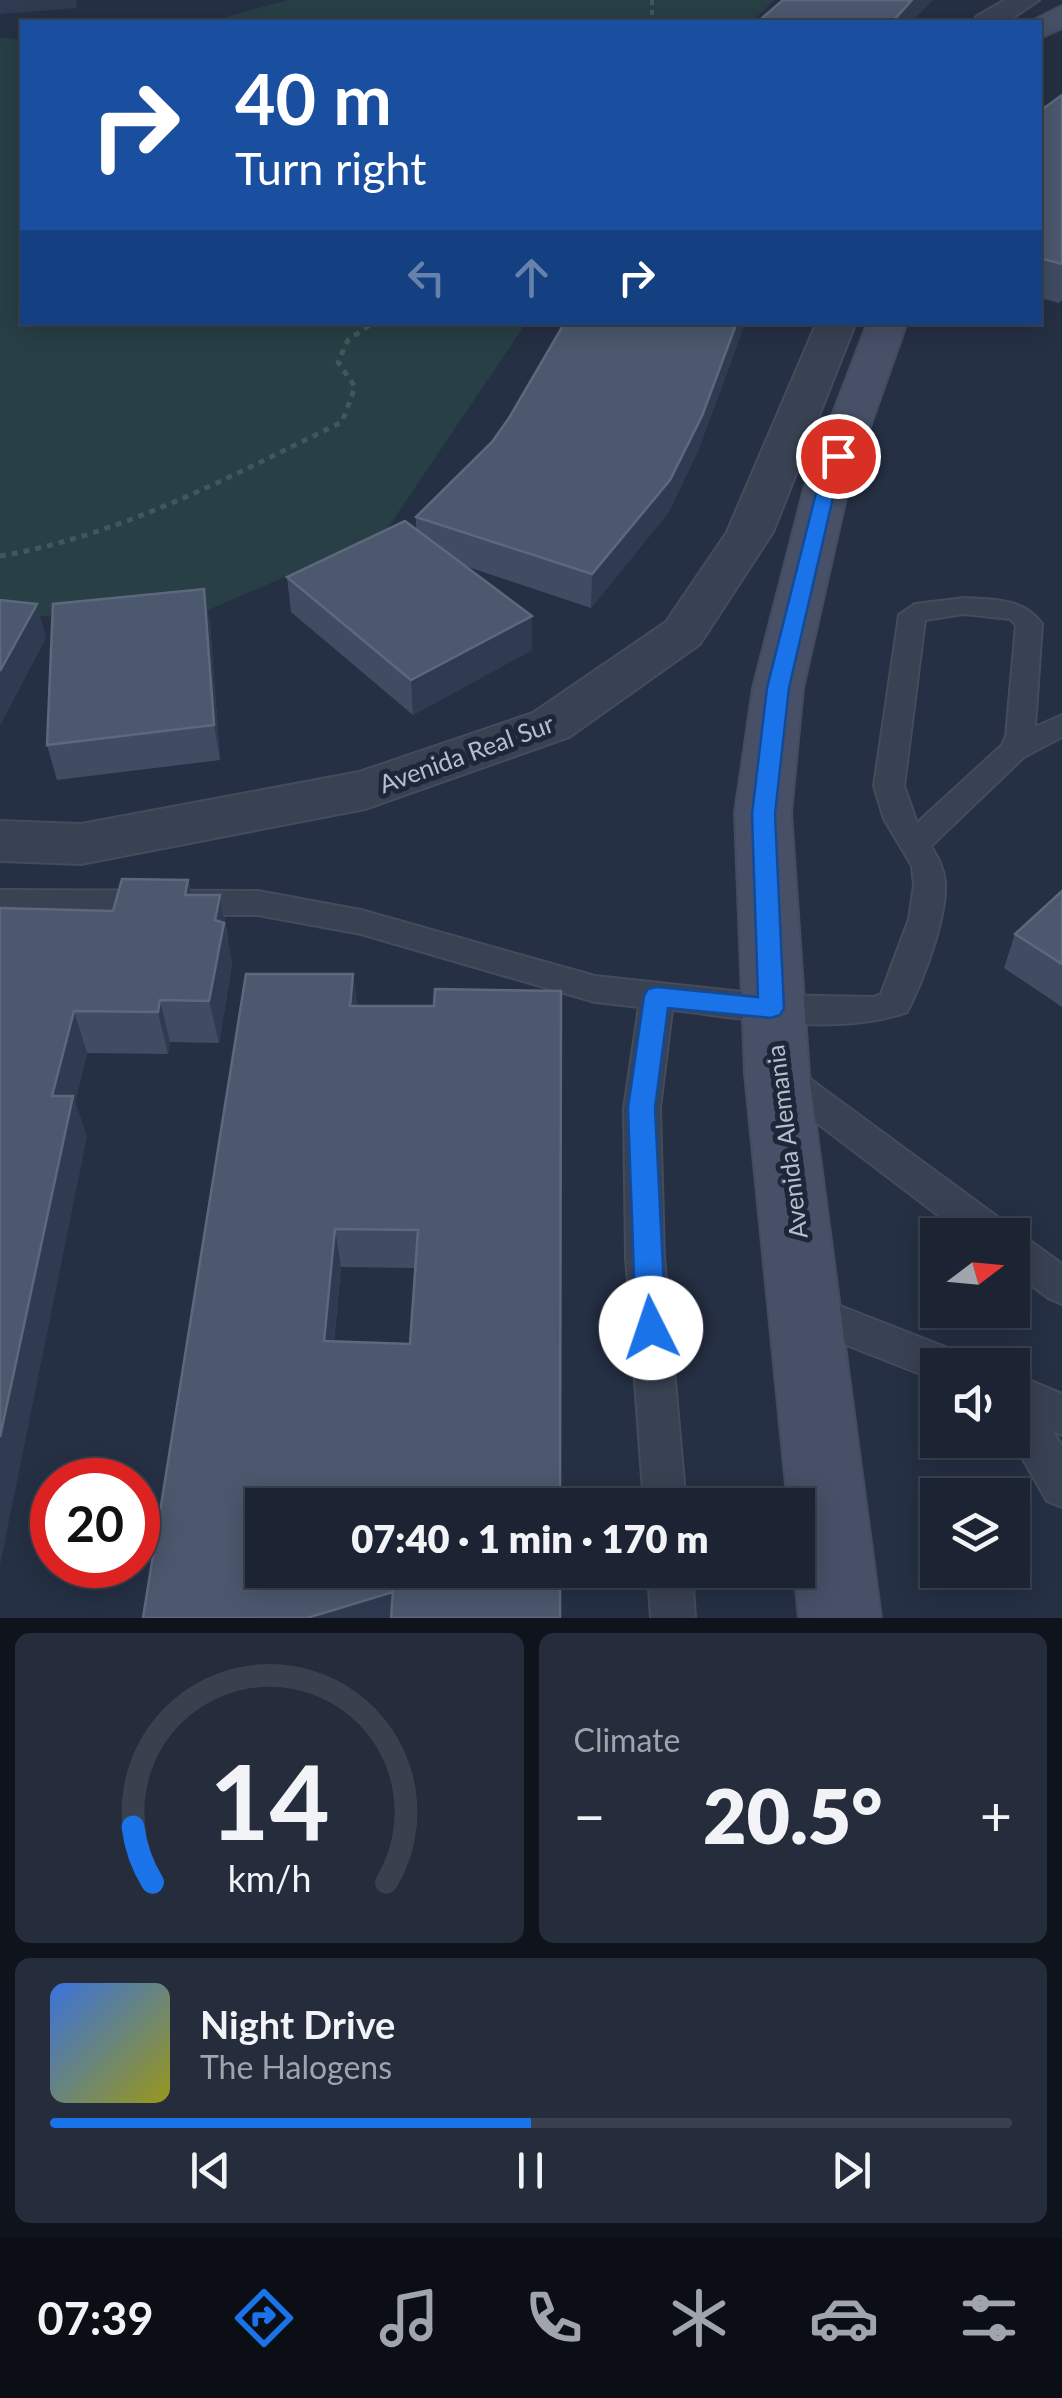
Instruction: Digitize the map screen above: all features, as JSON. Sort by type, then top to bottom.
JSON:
[{"type":"street","points":[[990,20],[1024,0]]},
{"type":"street","name":"Avenida Real Sur","points":[[0,841],[81,844],[365,790],[552,726],[683,634],[750,532],[836,325]]},
{"type":"street","name":"Avenida Alemania","points":[[840,1618],[777,1074],[763,814],[778,688],[826,489],[887,325]]},
{"type":"lane","points":[[0,902],[258,904],[361,922],[595,989],[771,1008],[876,1010],[895,1003],[926,919],[930,885],[927,866],[899,819],[889,786],[912,615],[926,608],[954,605],[1018,612],[1029,624],[1020,736],[1014,750]]},
{"type":"lane","points":[[914,844],[1014,750],[1062,725]]},
{"type":"lane","points":[[657,996],[642,1108],[646,1257],[664,1488]]},
{"type":"lane","points":[[777,1074],[970,1218]]},
{"type":"lane","points":[[1030,1263],[1062,1286]]},
{"type":"lane","points":[[806,1311],[920,1356]]},
{"type":"lane","points":[[1030,1403],[1062,1415]]},
{"type":"lane","points":[[1030,1428],[1062,1486]]},
{"type":"lane","points":[[671,1588],[673,1618]]},
{"type":"path","points":[[0,556],[75,541],[342,422],[355,387],[338,362],[348,340],[370,325]]},
{"type":"green space","points":[[288,0],[774,0],[754,20],[215,20]]},
{"type":"green space","points":[[0,38],[20,39],[20,325],[525,325],[383,535],[201,613],[0,617]]},
{"type":"building","points":[[783,0],[912,0],[894,20],[761,20]]},
{"type":"building","points":[[1062,95],[1062,264],[1042,259],[1042,110]]},
{"type":"building","points":[[563,325],[736,325],[702,416],[670,480],[592,574],[416,517],[492,442]]},
{"type":"building","points":[[405,521],[532,616],[411,680],[287,577]]},
{"type":"building","points":[[204,589],[214,725],[47,745],[53,604]]},
{"type":"building","points":[[0,600],[37,604],[0,671]]},
{"type":"building","points":[[122,879],[188,880],[185,895],[220,895],[215,920],[224,923],[209,1001],[160,1000],[158,1012],[74,1011],[52,1096],[73,1096],[0,1437],[0,908],[113,911]]},
{"type":"building","points":[[1062,891],[1062,964],[1015,934]]},
{"type":"building","points":[[246,974],[353,974],[350,1006],[434,1006],[435,989],[561,991],[560,1488],[245,1488],[245,1588],[560,1588],[560,1618],[391,1618],[393,1592],[307,1618],[143,1618],[148,1588],[160,1588],[160,1512]],"holes":[[[335,1229],[418,1230],[410,1344],[324,1341]]]},
{"type":"route","points":[[651,1328],[642,1108],[657,996],[771,1008],[763,814],[778,688],[826,489],[838,456]]}]
